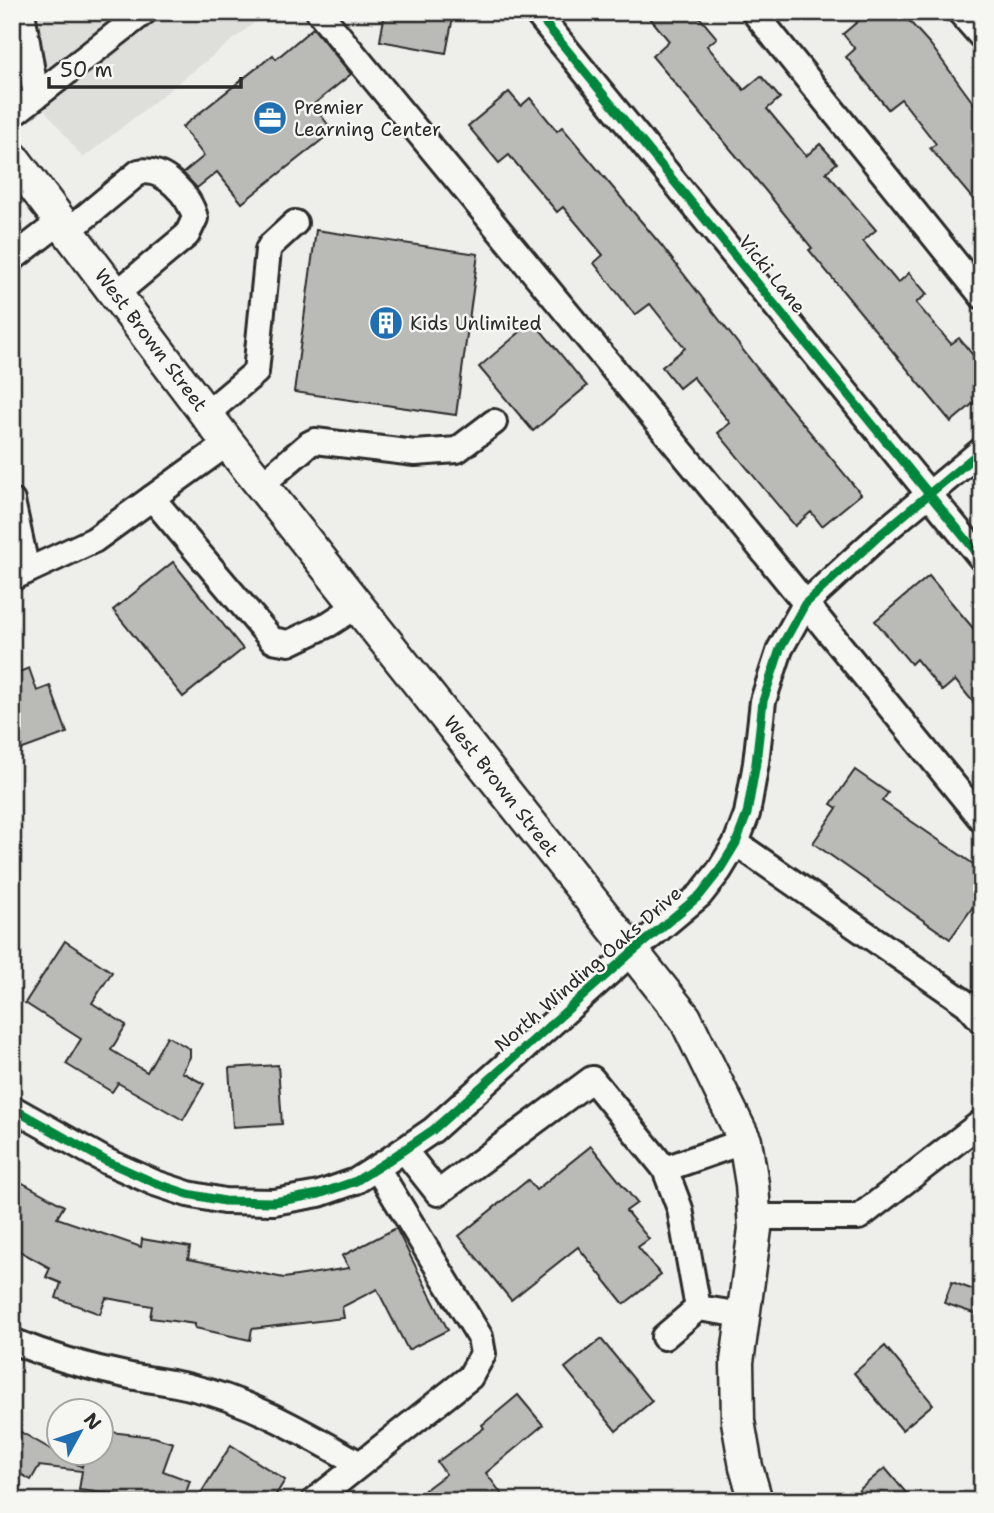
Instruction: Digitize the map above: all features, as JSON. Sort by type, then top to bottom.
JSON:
[{"type":"main road","name":"West Brown Street","points":[[12,157],[228,443],[685,1018],[746,1141],[755,1229],[737,1362],[738,1421],[746,1467],[756,1501]]},
{"type":"street","points":[[22,12],[36,96]]},
{"type":"street","points":[[12,115],[144,12]]},
{"type":"street","points":[[319,12],[982,820]]},
{"type":"street","name":"Vicki Lane","points":[[536,12],[982,559]]},
{"type":"street","points":[[754,12],[982,296]]},
{"type":"street","points":[[962,13],[982,37]]},
{"type":"street","points":[[12,259],[64,226],[139,172],[154,171],[167,177],[190,206],[195,218],[187,235],[116,294]]},
{"type":"street","points":[[206,414],[256,372],[268,250],[271,244],[295,223]]},
{"type":"street","points":[[261,485],[315,441],[415,453],[457,450],[494,422]]},
{"type":"street","points":[[12,501],[20,574],[94,540],[228,443]]},
{"type":"street","name":"North Winding Oaks Drive","points":[[12,1108],[106,1161],[155,1183],[188,1195],[224,1201],[274,1202],[319,1194],[356,1181],[404,1150],[433,1130],[699,895],[719,871],[736,843],[749,802],[763,701],[780,649],[806,604],[929,493],[982,450]]},
{"type":"street","points":[[152,498],[272,640],[289,643],[329,624],[357,606]]},
{"type":"street","points":[[736,843],[967,1004],[982,1021]]},
{"type":"street","points":[[404,1150],[438,1193],[592,1079],[665,1169],[680,1209],[698,1308]]},
{"type":"street","points":[[754,1217],[859,1217],[982,1122]]},
{"type":"street","points":[[665,1169],[746,1141]]},
{"type":"street","points":[[314,1501],[470,1377],[483,1354],[480,1337],[377,1168]]},
{"type":"street","points":[[664,1337],[698,1308],[743,1315]]},
{"type":"street","points":[[12,1342],[43,1354],[97,1368],[193,1387],[223,1396],[294,1428],[360,1464]]},
{"type":"shaded area","points":[[12,12],[268,12],[83,158],[12,68]]},
{"type":"building","points":[[385,12],[454,12],[446,53],[380,41]]},
{"type":"building","points":[[645,12],[695,12],[717,38],[707,46],[744,90],[761,76],[780,98],[767,109],[806,156],[820,144],[837,163],[826,172],[876,230],[863,241],[898,283],[909,273],[927,294],[916,303],[951,344],[959,338],[982,366],[982,396],[951,422],[809,250],[812,248],[765,190],[652,56],[669,41]]},
{"type":"building","points":[[869,12],[901,12],[930,44],[982,115],[982,210],[930,148],[936,144],[901,99],[888,109],[846,57],[855,49],[843,34]]},
{"type":"building","points":[[313,28],[351,74],[313,105],[333,131],[242,203],[217,172],[197,188],[183,173],[204,156],[182,127],[273,55],[276,59]]},
{"type":"building","points":[[509,92],[521,106],[530,98],[557,131],[562,127],[661,245],[757,368],[861,494],[822,526],[811,512],[795,526],[718,433],[730,423],[693,377],[679,388],[662,367],[685,348],[650,304],[635,315],[594,263],[603,255],[563,207],[557,212],[509,155],[499,163],[468,126]]},
{"type":"building","name":"Kids Unlimited","points":[[316,230],[478,254],[456,415],[294,392]]},
{"type":"building","points":[[533,321],[587,386],[533,431],[479,367]]},
{"type":"building","points":[[173,562],[243,649],[183,697],[113,610]]},
{"type":"building","points":[[929,576],[973,628],[982,621],[982,713],[955,680],[942,691],[916,659],[911,664],[875,621]]},
{"type":"building","points":[[29,668],[37,691],[50,686],[67,733],[12,753],[12,675]]},
{"type":"building","points":[[855,770],[888,793],[882,801],[982,870],[982,894],[950,939],[813,843],[837,808],[831,804]]},
{"type":"building","points":[[65,941],[112,972],[92,1003],[126,1025],[111,1050],[147,1072],[167,1036],[190,1049],[190,1057],[182,1072],[204,1084],[183,1120],[118,1083],[112,1092],[66,1064],[81,1039],[25,1003]]},
{"type":"building","points":[[278,1065],[282,1124],[233,1127],[229,1068]]},
{"type":"building","points":[[591,1146],[637,1203],[626,1211],[649,1239],[638,1247],[661,1275],[624,1304],[578,1247],[511,1300],[459,1236],[528,1180],[536,1190]]},
{"type":"building","points":[[12,1177],[64,1206],[57,1218],[141,1247],[142,1239],[190,1247],[188,1259],[284,1278],[349,1268],[342,1256],[396,1228],[448,1330],[408,1350],[377,1289],[342,1307],[344,1318],[252,1329],[250,1340],[195,1328],[195,1324],[150,1318],[152,1306],[106,1298],[100,1314],[56,1298],[61,1283],[46,1277],[50,1268],[12,1247]]},
{"type":"building","points":[[952,1282],[982,1293],[982,1316],[944,1303]]},
{"type":"building","points":[[601,1339],[652,1401],[616,1431],[565,1368]]},
{"type":"building","points":[[885,1346],[933,1404],[902,1430],[854,1373]]},
{"type":"building","points":[[518,1395],[543,1425],[486,1473],[507,1501],[410,1501],[446,1474],[437,1462],[484,1428],[482,1425]]},
{"type":"building","points":[[12,1427],[46,1446],[46,1467],[39,1466],[31,1480],[12,1469]]},
{"type":"building","points":[[116,1433],[154,1437],[173,1443],[163,1471],[190,1481],[183,1501],[136,1501],[119,1495],[79,1490],[82,1471],[56,1468],[116,1468]]},
{"type":"building","points":[[231,1445],[285,1480],[272,1501],[196,1501]]},
{"type":"building","points":[[885,1468],[913,1501],[846,1501]]},
{"type":"cycle path","points":[[536,12],[982,559]]},
{"type":"cycle path","points":[[12,1108],[106,1161],[155,1183],[188,1194],[224,1201],[274,1202],[319,1194],[356,1181],[386,1162],[433,1130],[632,952],[700,895],[736,843],[747,814],[763,701],[780,649],[805,604],[881,534],[982,450]]},
{"type":"place","name":"Premier Learning Center","points":[[270,118]]},
{"type":"place","name":"Kids Unlimited","points":[[386,323]]}]
